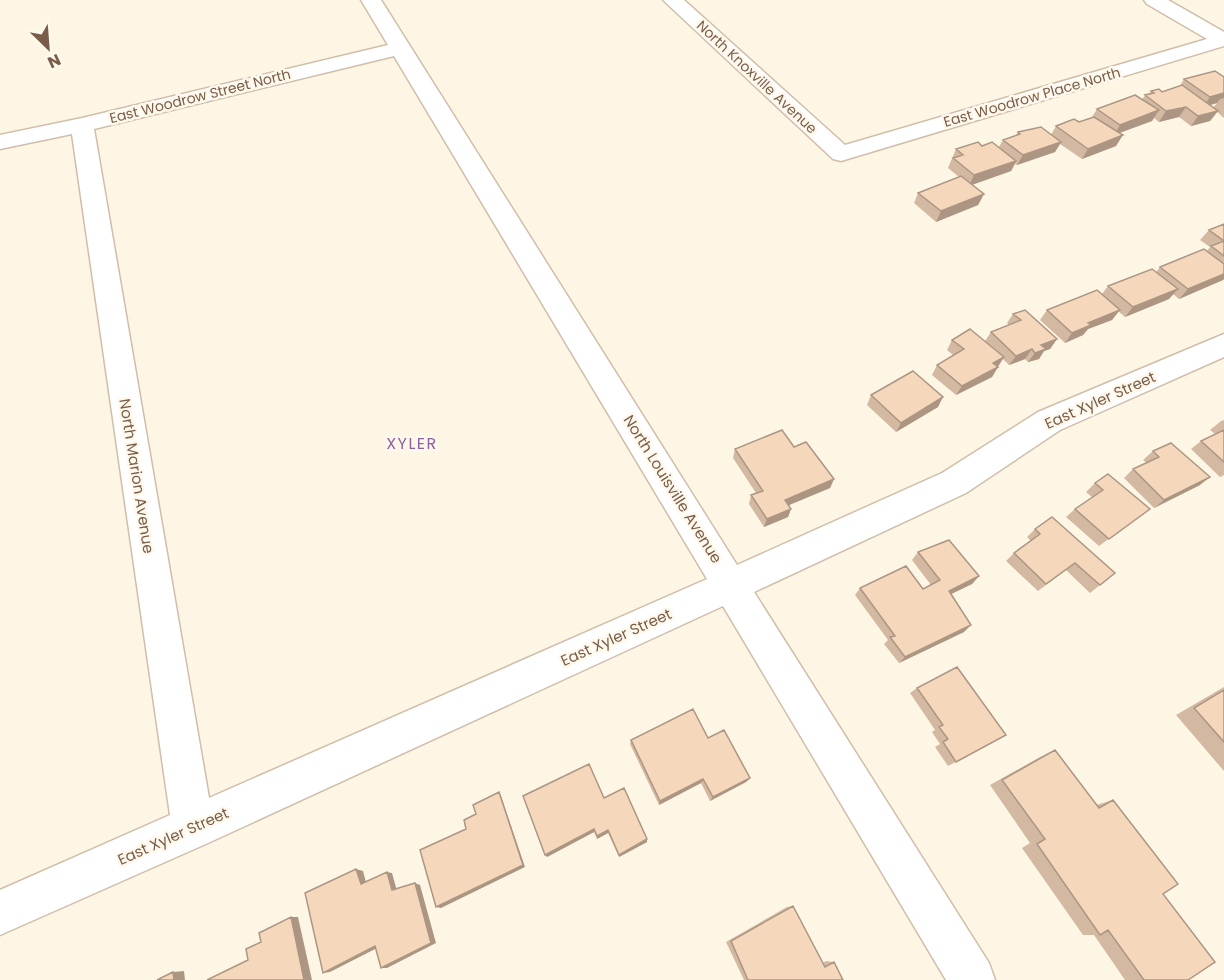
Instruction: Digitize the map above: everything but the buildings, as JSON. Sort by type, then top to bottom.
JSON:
[{"type":"street","name":"North Louisville Avenue","points":[[371,0],[732,585],[972,980]]},
{"type":"street","name":"North Knoxville Avenue","points":[[673,0],[841,154]]},
{"type":"street","points":[[1154,0],[1224,40]]},
{"type":"street","name":"East Woodrow Place North","points":[[841,154],[1224,40]]},
{"type":"street","name":"East Woodrow Street North","points":[[0,142],[82,125],[400,48]]},
{"type":"street","name":"North Marion Avenue","points":[[82,125],[193,828]]},
{"type":"street","name":"East Xyler Street","points":[[0,913],[193,828],[954,483],[1049,421],[1224,345]]},
{"type":"district","name":"XYLER","points":[[412,443]]}]
